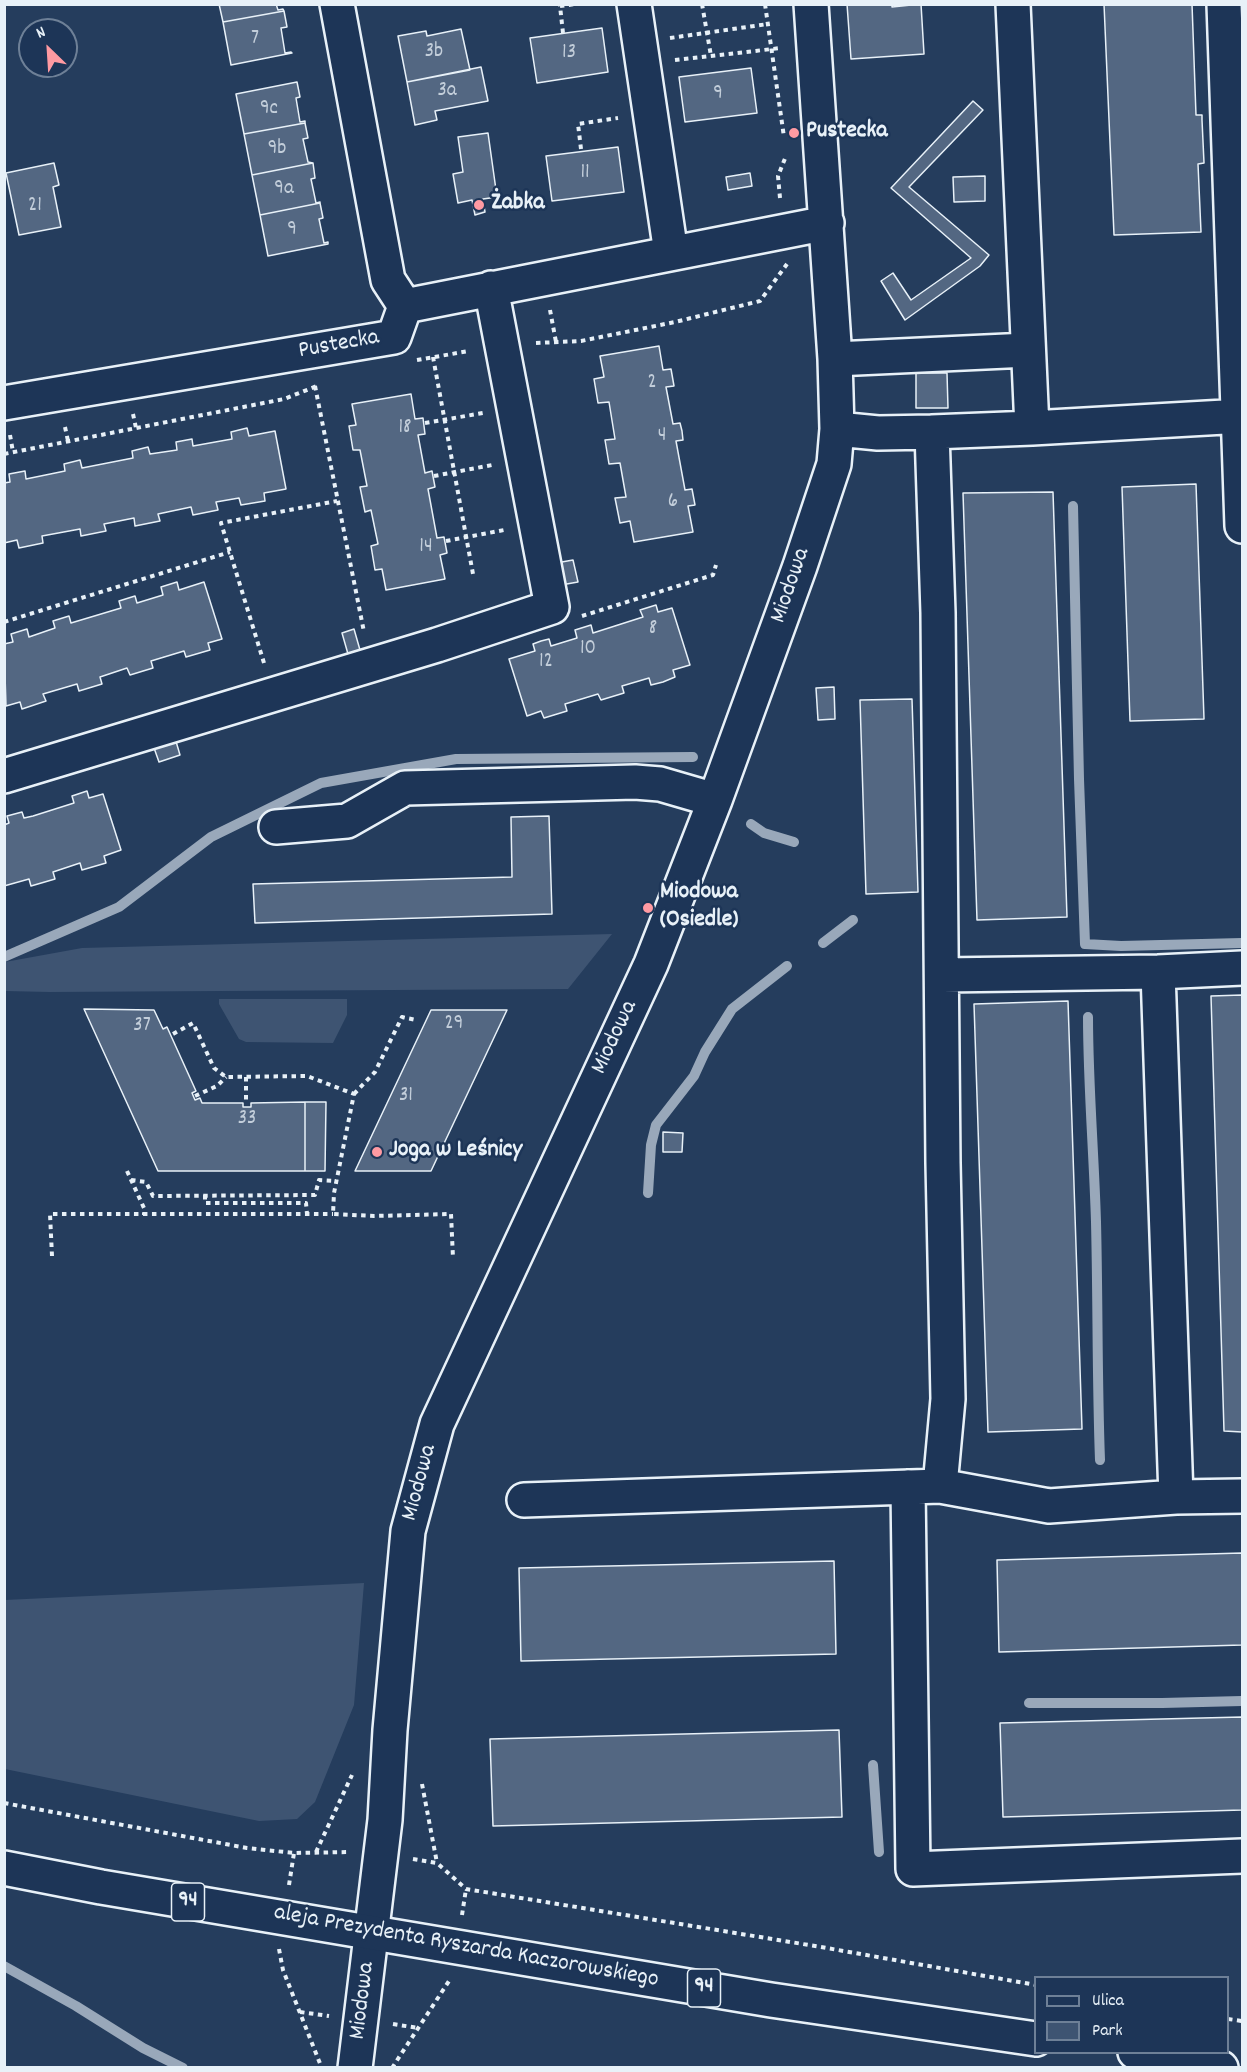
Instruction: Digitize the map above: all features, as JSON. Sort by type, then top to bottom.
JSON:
[{"type":"street","points":[[337,4],[388,280],[405,306]]},
{"type":"street","points":[[634,4],[671,253]]},
{"type":"street","name":"Miodowa","points":[[355,2067],[385,1820],[390,1730],[408,1531],[437,1425],[651,964],[715,800],[800,566],[834,464],[837,429],[835,359],[811,4]]},
{"type":"street","points":[[1013,4],[1032,429]]},
{"type":"street","points":[[1224,4],[1241,416],[1242,525]]},
{"type":"street","name":"Pustecka","points":[[4,403],[394,337],[405,306],[827,223]]},
{"type":"street","points":[[4,777],[375,664],[552,607],[491,288]]},
{"type":"street","points":[[835,359],[1028,350]]},
{"type":"street","points":[[837,429],[878,433],[1032,429],[1241,416]]},
{"type":"street","points":[[933,432],[938,614],[943,1163],[948,1399],[940,1486]]},
{"type":"street","points":[[276,827],[348,821],[405,788],[634,782],[660,784],[715,800]]},
{"type":"street","points":[[943,975],[1158,972],[1242,968]]},
{"type":"street","points":[[1158,972],[1176,1497]]},
{"type":"street","points":[[524,1500],[940,1486],[1049,1506],[1176,1497],[1242,1496]]},
{"type":"street","points":[[908,1487],[913,1869],[1242,1856]]},
{"type":"street","name":"aleja Prezydenta Ryszarda Kaczorowskiego","points":[[4,1868],[101,1887],[771,2000],[1034,2039]]},
{"type":"street","points":[[1146,2054],[1221,2067]]},
{"type":"path","points":[[563,33],[560,6],[576,4]]},
{"type":"path","points":[[702,4],[711,56]]},
{"type":"path","points":[[765,4],[785,144]]},
{"type":"path","points":[[641,53],[707,32],[768,24]]},
{"type":"path","points":[[641,53],[711,56],[814,44]]},
{"type":"path","points":[[581,148],[578,124],[650,113]]},
{"type":"path","points":[[781,202],[778,176],[787,156]]},
{"type":"path","points":[[414,361],[501,345],[581,341],[675,322],[760,301],[788,264]]},
{"type":"path","points":[[308,351],[363,627],[375,664]]},
{"type":"path","points":[[433,357],[473,574]]},
{"type":"path","points":[[4,454],[284,399],[325,383]]},
{"type":"path","points":[[425,423],[513,407]]},
{"type":"path","points":[[434,476],[523,460]]},
{"type":"path","points":[[264,665],[221,523],[338,501]]},
{"type":"path","points":[[446,541],[535,524]]},
{"type":"path","points":[[4,622],[230,552]]},
{"type":"path","points":[[333,1214],[336,1180],[354,1094],[375,1072],[402,1017],[416,1020]]},
{"type":"path","points":[[172,1034],[193,1023],[214,1068],[226,1077],[307,1076],[354,1094]]},
{"type":"path","points":[[195,1096],[217,1086],[226,1077]]},
{"type":"path","points":[[246,1077],[246,1104]]},
{"type":"path","points":[[127,1172],[144,1208],[144,1215]]},
{"type":"path","points":[[131,1180],[146,1182],[153,1196],[315,1196],[319,1180],[336,1180]]},
{"type":"path","points":[[205,1195],[205,1203],[306,1203],[307,1214]]},
{"type":"path","points":[[52,1256],[50,1214],[374,1216],[451,1214],[453,1258]]},
{"type":"path","points":[[316,1852],[355,1769]]},
{"type":"path","points":[[421,1774],[437,1863]]},
{"type":"path","points":[[4,1803],[247,1848],[294,1853]]},
{"type":"path","points":[[466,1889],[821,1947],[1034,1985]]},
{"type":"path","points":[[279,1944],[279,1956],[283,1970],[321,2067]]},
{"type":"path","points":[[392,2067],[452,1976]]},
{"type":"green space","points":[[612,934],[568,989],[5,991],[5,962],[82,948]]},
{"type":"green space","points":[[219,999],[347,999],[347,1015],[333,1043],[246,1042],[239,1039],[219,1004]]},
{"type":"green space","points":[[364,1583],[354,1705],[315,1802],[297,1819],[259,1821],[5,1769],[5,1600]]},
{"type":"building","points":[[219,4],[276,4],[278,10],[283,9],[284,11],[223,22]]},
{"type":"building","points":[[847,4],[892,4],[892,7],[921,4],[924,54],[851,59]]},
{"type":"building","points":[[1104,4],[1192,4],[1196,115],[1202,115],[1204,163],[1198,164],[1201,232],[1114,235]]},
{"type":"building","points":[[284,11],[287,27],[281,28],[285,53],[292,53],[231,65],[223,22]]},
{"type":"building","points":[[602,28],[608,72],[537,83],[530,38]]},
{"type":"building","points":[[461,29],[470,70],[407,82],[398,36],[426,31],[427,36]]},
{"type":"building","points":[[481,67],[488,101],[435,111],[437,120],[415,125],[407,82]]},
{"type":"building","points":[[751,68],[757,113],[685,122],[679,77]]},
{"type":"building","points":[[297,82],[300,97],[296,98],[300,122],[305,121],[305,123],[244,134],[236,94]]},
{"type":"building","points":[[973,101],[983,110],[909,187],[989,255],[980,266],[905,320],[881,281],[893,273],[911,300],[971,258],[891,188]]},
{"type":"building","points":[[305,123],[308,138],[303,139],[308,162],[313,163],[252,175],[244,134]]},
{"type":"building","points":[[488,133],[497,197],[483,199],[485,212],[475,215],[472,200],[458,203],[453,174],[463,172],[458,137]]},
{"type":"building","points":[[618,147],[624,192],[552,201],[546,156]]},
{"type":"building","points":[[54,163],[59,185],[53,187],[61,227],[19,235],[6,173]]},
{"type":"building","points":[[313,163],[315,178],[311,179],[316,203],[320,203],[260,215],[252,175]]},
{"type":"building","points":[[750,173],[752,186],[728,190],[726,177]]},
{"type":"building","points":[[985,176],[985,201],[954,202],[953,177]]},
{"type":"building","points":[[320,203],[323,218],[319,219],[324,243],[328,242],[328,244],[268,256],[260,215]]},
{"type":"building","points":[[659,346],[663,370],[671,369],[674,386],[666,387],[673,424],[680,423],[682,431],[683,440],[676,441],[685,490],[692,489],[695,505],[688,506],[693,532],[634,542],[630,521],[620,523],[615,498],[626,497],[620,463],[609,464],[605,440],[615,439],[609,402],[598,403],[594,379],[604,377],[600,356]]},
{"type":"building","points":[[916,373],[947,373],[948,408],[916,408]]},
{"type":"building","points":[[411,394],[415,419],[423,418],[425,434],[418,435],[425,473],[432,471],[435,487],[428,489],[437,538],[444,537],[447,553],[440,555],[445,579],[386,590],[382,569],[375,570],[371,546],[378,544],[371,510],[365,512],[360,487],[367,486],[360,450],[353,450],[349,426],[356,425],[352,404]]},
{"type":"building","points":[[247,428],[249,436],[275,431],[286,489],[264,493],[265,501],[241,505],[239,498],[216,502],[218,510],[193,515],[191,507],[158,514],[160,521],[135,526],[134,518],[104,524],[106,531],[81,536],[80,529],[42,536],[43,543],[19,548],[17,540],[4,543],[4,483],[10,482],[9,474],[25,471],[26,479],[65,471],[64,464],[80,460],[82,468],[133,458],[132,451],[148,447],[150,454],[177,450],[176,442],[192,439],[193,446],[232,439],[231,432]]},
{"type":"building","points":[[1196,484],[1204,719],[1130,721],[1122,487]]},
{"type":"building","points":[[1053,492],[1067,917],[977,920],[963,493]]},
{"type":"building","points":[[573,560],[578,582],[561,585],[556,563]]},
{"type":"building","points":[[177,582],[179,590],[204,582],[222,639],[208,643],[210,650],[186,657],[184,651],[151,661],[153,668],[130,675],[127,668],[100,677],[102,684],[79,691],[77,684],[43,694],[46,701],[22,709],[20,702],[6,706],[4,644],[13,642],[11,634],[27,629],[29,637],[55,628],[53,621],[69,616],[71,623],[121,608],[119,601],[135,596],[137,603],[163,595],[161,587]]},
{"type":"building","points":[[656,605],[658,612],[672,608],[690,665],[673,670],[675,677],[663,682],[651,685],[649,678],[622,686],[624,693],[601,700],[598,694],[565,704],[567,711],[544,718],[541,711],[527,716],[509,659],[535,651],[533,644],[541,641],[549,639],[551,646],[577,638],[575,630],[591,625],[593,633],[643,617],[640,610]]},
{"type":"building","points":[[354,629],[360,650],[348,654],[342,633]]},
{"type":"building","points":[[834,687],[835,719],[818,720],[816,688]]},
{"type":"building","points":[[912,699],[918,892],[866,894],[860,700]]},
{"type":"building","points":[[175,738],[180,755],[159,762],[153,745]]},
{"type":"building","points":[[87,791],[89,798],[103,794],[121,850],[104,856],[106,863],[82,870],[80,863],[53,872],[55,879],[31,886],[29,879],[4,886],[4,825],[9,823],[7,816],[22,812],[24,818],[33,816],[74,803],[72,796]]},
{"type":"building","points":[[549,816],[552,914],[255,923],[253,884],[512,877],[511,817]]},
{"type":"building","points":[[1242,995],[1242,1432],[1224,1431],[1211,996]]},
{"type":"building","points":[[1068,1001],[1082,1429],[988,1432],[974,1004]]},
{"type":"building","points":[[84,1009],[154,1010],[163,1029],[167,1027],[196,1091],[192,1093],[195,1100],[200,1098],[202,1103],[243,1103],[243,1107],[251,1107],[251,1103],[305,1102],[305,1171],[158,1171]]},
{"type":"building","points":[[431,1010],[507,1010],[431,1171],[355,1171]]},
{"type":"building","points":[[305,1102],[326,1102],[325,1171],[305,1171]]},
{"type":"building","points":[[663,1132],[683,1133],[682,1152],[663,1152]]},
{"type":"building","points":[[1242,1553],[1242,1645],[999,1652],[997,1560]]},
{"type":"building","points":[[834,1561],[836,1654],[521,1661],[519,1568]]},
{"type":"building","points":[[1242,1717],[1242,1810],[1003,1817],[1000,1723]]},
{"type":"building","points":[[839,1730],[842,1817],[493,1826],[490,1739]]},
{"type":"waterway","points":[[1073,506],[1085,944],[1121,946],[1242,943]]},
{"type":"waterway","points":[[4,957],[119,907],[211,837],[321,783],[456,759],[693,757]]},
{"type":"waterway","points":[[751,824],[764,833],[794,842]]},
{"type":"waterway","points":[[823,943],[853,920]]},
{"type":"waterway","points":[[648,1193],[651,1145],[656,1125],[694,1076],[705,1052],[732,1009],[787,966]]},
{"type":"waterway","points":[[1088,1017],[1096,1222],[1100,1460]]},
{"type":"waterway","points":[[1029,1703],[1242,1701]]},
{"type":"waterway","points":[[873,1765],[879,1852]]},
{"type":"waterway","points":[[4,1966],[76,2006],[143,2048],[183,2068]]},
{"type":"place","name":"Pustecka","points":[[794,133]]},
{"type":"place","name":"Żabka","points":[[479,205]]},
{"type":"place","name":"Miodowa (Osiedle)","points":[[648,908]]},
{"type":"place","name":"Joga w Leśnicy","points":[[377,1152]]}]
